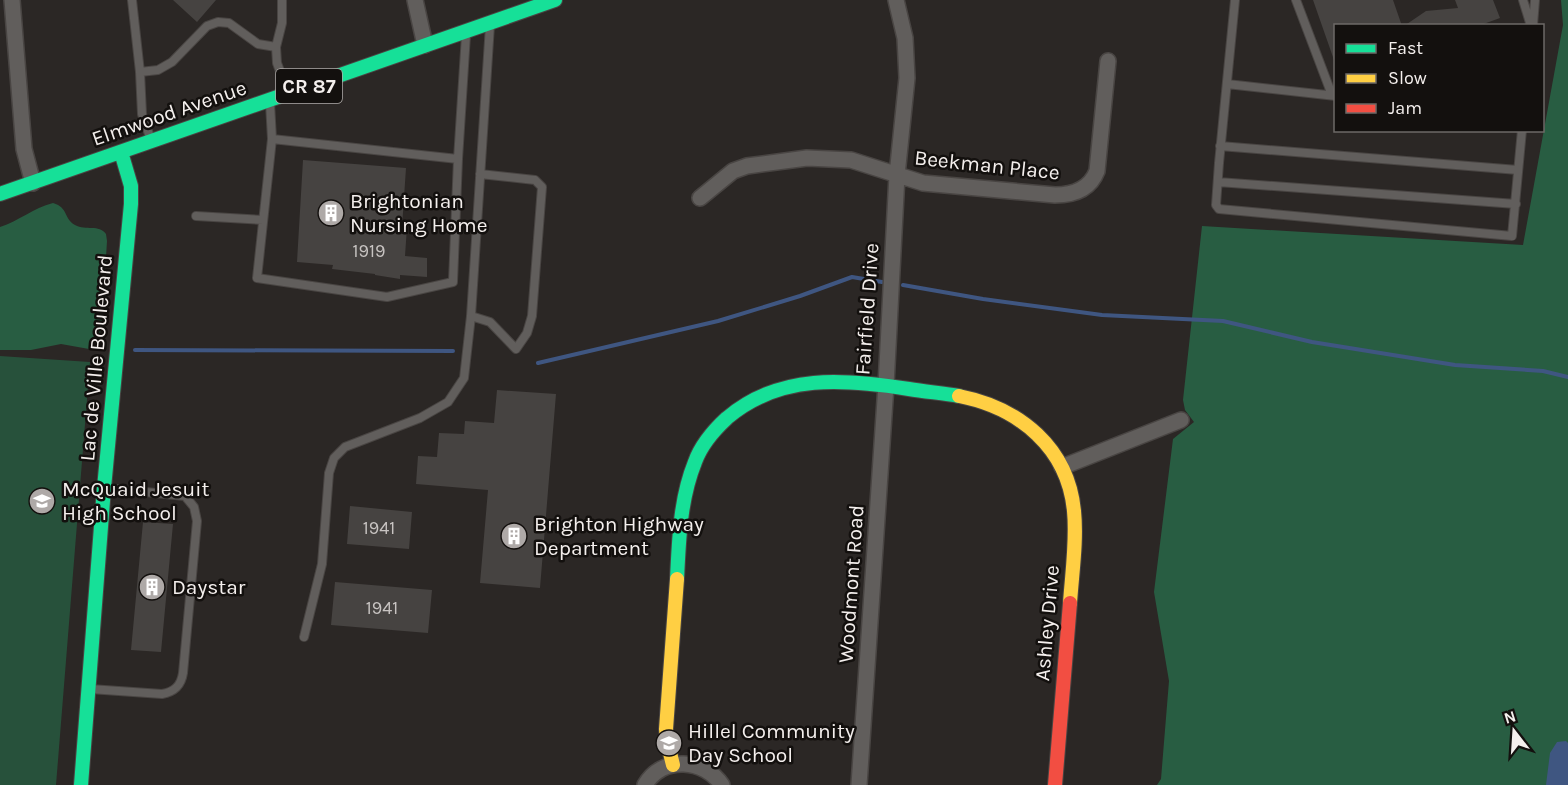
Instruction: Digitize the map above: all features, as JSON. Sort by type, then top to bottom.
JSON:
[{"type":"street","points":[[12,0],[24,149],[33,183]]},
{"type":"street","points":[[415,0],[425,45]]},
{"type":"street","name":"Elmwood Avenue","points":[[0,194],[555,0]]},
{"type":"street","name":"Fairfield Drive","points":[[672,765],[666,738],[684,497],[692,470],[704,445],[726,418],[743,405],[778,389],[814,381],[886,385],[897,175],[907,78],[902,17],[896,0]]},
{"type":"street","name":"Beekman Place","points":[[700,198],[733,171],[747,166],[807,158],[851,160],[923,183],[1056,195],[1077,192],[1091,182],[1097,171],[1108,61]]},
{"type":"street","name":"Lac de Ville Boulevard","points":[[81,785],[104,488],[132,195],[121,152]]},
{"type":"street","name":"Ashley Drive","points":[[886,385],[972,399],[1007,411],[1046,441],[1062,467],[1073,500],[1075,537],[1055,785]]},
{"type":"street","name":"Woodmont Road","points":[[859,785],[886,385]]},
{"type":"street","points":[[1062,467],[1181,420]]},
{"type":"street","points":[[645,785],[658,771],[672,765],[686,763],[712,772],[722,785]]},
{"type":"lane","points":[[132,0],[142,114],[151,141]]},
{"type":"lane","points":[[282,0],[282,23],[276,47],[277,63],[288,94]]},
{"type":"lane","points":[[1235,0],[1220,146],[1216,205],[1219,209],[1512,236],[1522,132]]},
{"type":"lane","points":[[1227,84],[1334,95],[1296,0]]},
{"type":"lane","points":[[1523,0],[1531,24]]},
{"type":"lane","points":[[1532,24],[1535,0]]},
{"type":"lane","points":[[140,72],[158,70],[171,63],[207,26],[218,22],[229,23],[258,44],[276,47]]},
{"type":"lane","points":[[304,637],[322,564],[329,473],[333,458],[345,447],[420,418],[448,402],[464,378],[471,316],[490,22]]},
{"type":"lane","points":[[270,100],[272,139],[257,278],[387,297],[453,282],[458,159],[467,30]]},
{"type":"lane","points":[[272,139],[458,159]]},
{"type":"lane","points":[[1220,146],[1518,170]]},
{"type":"lane","points":[[471,316],[490,322],[516,349],[527,333],[532,315],[542,187],[535,180],[480,174]]},
{"type":"lane","points":[[1218,182],[1516,204]]},
{"type":"lane","points":[[196,216],[263,220]]},
{"type":"lane","points":[[88,689],[157,694],[168,693],[180,684],[183,673],[197,521],[194,507],[185,496],[104,488]]},
{"type":"green space","points":[[1561,0],[1568,0],[1568,785],[1157,785],[1161,779],[1169,681],[1154,592],[1173,439],[1194,422],[1185,410],[1183,400],[1202,226],[1523,245],[1563,25]]},
{"type":"green space","points":[[53,203],[64,210],[75,225],[100,229],[106,234],[102,323],[99,339],[89,349],[61,344],[31,350],[0,350],[0,227]]},
{"type":"green space","name":"McQuaid Jesuit High School","points":[[0,356],[90,362],[56,785],[0,785]]},
{"type":"water","points":[[1566,741],[1568,743],[1568,785],[1546,785],[1550,753],[1557,742]]},
{"type":"building","points":[[173,0],[216,0],[197,22]]},
{"type":"building","points":[[1313,0],[1393,0],[1401,24],[1334,24],[1334,60]]},
{"type":"building","points":[[1455,0],[1493,0],[1500,18],[1484,24],[1407,24],[1426,11],[1458,8]]},
{"type":"building","name":"Brightonian Nursing Home","points":[[303,160],[406,168],[402,227],[407,227],[405,256],[427,258],[427,277],[400,275],[400,279],[332,269],[333,265],[297,262]]},
{"type":"building","name":"Brighton Highway Department","points":[[497,390],[556,394],[540,588],[480,583],[488,490],[416,484],[418,456],[437,457],[439,433],[464,434],[465,421],[494,423]]},
{"type":"building","points":[[350,506],[412,512],[409,549],[347,544]]},
{"type":"building","name":"Daystar","points":[[143,522],[173,524],[161,652],[131,650]]},
{"type":"building","points":[[335,582],[432,590],[428,633],[331,625]]},
{"type":"waterway","points":[[538,363],[718,321],[800,296],[852,277],[882,282]]},
{"type":"waterway","points":[[903,285],[983,299],[1102,315],[1223,321],[1312,342],[1455,365],[1543,371],[1568,377]]},
{"type":"waterway","points":[[135,350],[453,351]]},
{"type":"traffic: fast","points":[[0,194],[555,0]]},
{"type":"traffic: fast","points":[[81,785],[104,488],[131,204],[131,186],[121,152]]},
{"type":"traffic: fast","points":[[677,579],[683,505],[695,462],[704,444],[717,428],[747,403],[791,386],[837,382],[959,396]]},
{"type":"traffic: slow","points":[[959,396],[1002,410],[1021,421],[1051,450],[1062,468],[1070,488],[1075,522],[1070,603]]},
{"type":"traffic: slow","points":[[673,765],[666,729],[677,579]]},
{"type":"traffic: jam","points":[[1055,785],[1070,603]]},
{"type":"place","name":"Brightonian Nursing Home","points":[[331,213]]},
{"type":"place","name":"McQuaid Jesuit High School","points":[[42,501]]},
{"type":"place","name":"Brighton Highway Department","points":[[514,536]]},
{"type":"place","name":"Daystar","points":[[152,587]]},
{"type":"place","name":"Hillel Community Day School","points":[[669,743]]}]
